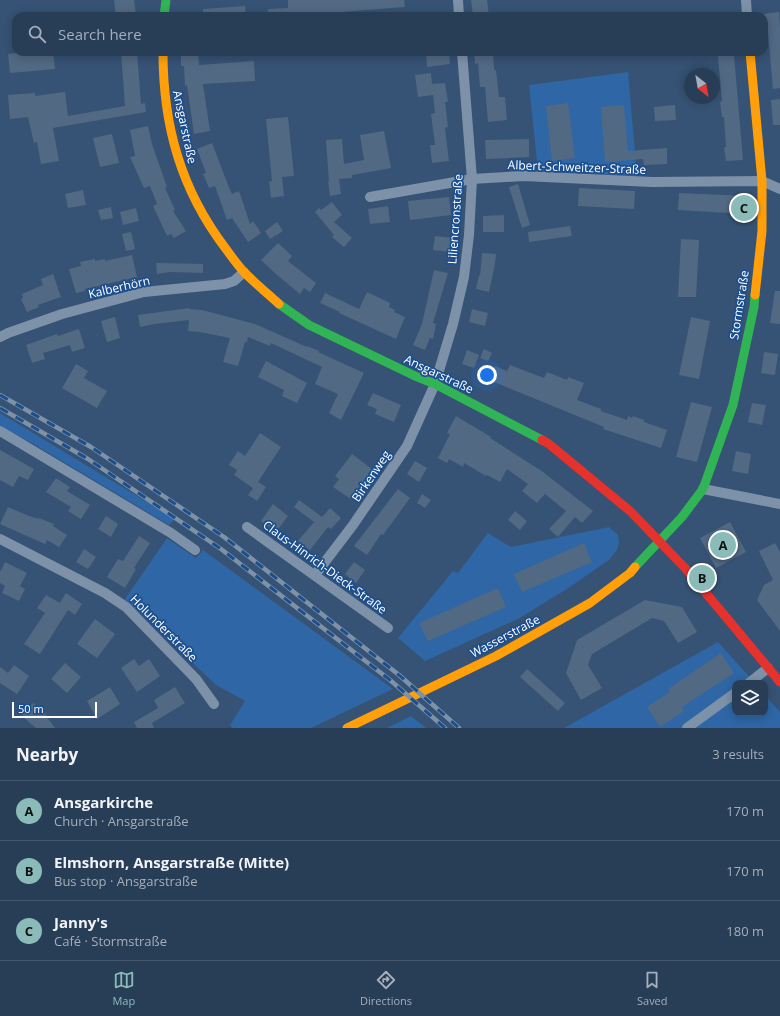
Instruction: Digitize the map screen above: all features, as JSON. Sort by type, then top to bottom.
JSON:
[{"type":"street","points":[[164,12],[166,0]]},
{"type":"street","points":[[458,0],[459,12]]},
{"type":"street","points":[[746,0],[747,12]]},
{"type":"street","name":"Ansgarstraße","points":[[163,56],[163,81],[175,151],[183,174],[192,195],[214,233],[244,272],[279,304],[309,325],[415,376],[435,384],[549,444],[630,511],[685,568],[780,682]]},
{"type":"street","name":"Liliencronstraße","points":[[435,384],[453,324],[464,277],[470,235],[472,179],[462,56]]},
{"type":"street","name":"Stormstraße","points":[[660,542],[682,517],[703,489],[733,405],[754,307],[762,231],[762,180],[750,56]]},
{"type":"street","name":"Albert-Schweitzer-Straße","points":[[370,197],[472,179],[523,176],[652,182],[762,180]]},
{"type":"street","points":[[762,180],[780,190]]},
{"type":"street","name":"Kalberhörn","points":[[0,337],[62,314],[144,292],[225,284],[234,281],[244,272]]},
{"type":"street","name":"Birkenweg","points":[[315,575],[353,525],[407,446],[435,384]]},
{"type":"street","points":[[0,431],[171,532],[196,550]]},
{"type":"street","points":[[703,489],[780,504]]},
{"type":"street","name":"Claus-Hinrich-Dieck-Straße","points":[[247,527],[388,628]]},
{"type":"street","name":"Holunderstraße","points":[[0,539],[105,592],[126,607],[196,679],[214,704]]},
{"type":"street","name":"Wasserstraße","points":[[347,728],[496,656],[590,603],[630,573],[660,542]]},
{"type":"street","points":[[753,680],[768,668]]},
{"type":"street","points":[[687,728],[732,695]]},
{"type":"shaded area","points":[[628,72],[637,176],[538,171],[529,85]]},
{"type":"shaded area","points":[[0,413],[175,519],[169,525],[35,445],[0,426]]},
{"type":"shaded area","points":[[609,527],[618,535],[619,543],[617,550],[609,560],[567,589],[518,619],[425,661],[398,638],[453,571],[458,573],[488,533],[511,547]]},
{"type":"shaded area","points":[[167,538],[196,558],[203,550],[393,689],[311,728],[232,728],[230,725],[245,701],[216,685],[125,599]]},
{"type":"shaded area","points":[[718,642],[752,680],[732,680],[732,716],[768,716],[768,698],[780,712],[780,728],[564,728]]},
{"type":"shaded area","points":[[411,716],[426,728],[387,728]]},
{"type":"building","points":[[114,0],[134,0],[136,12],[116,12]]},
{"type":"building","points":[[288,0],[404,0],[405,7],[341,12],[268,12],[268,9],[288,8]]},
{"type":"building","points":[[471,0],[487,0],[488,12],[472,12]]},
{"type":"building","points":[[245,6],[246,12],[203,12],[203,9]]},
{"type":"building","points":[[779,12],[780,88],[773,89],[768,32],[768,13]]},
{"type":"building","points":[[8,54],[12,54],[12,56],[53,56],[55,69],[10,73]]},
{"type":"building","points":[[121,56],[137,56],[141,104],[145,103],[146,112],[53,128],[59,161],[41,164],[37,142],[34,143],[28,117],[10,119],[8,95],[35,93],[35,96],[65,92],[68,116],[125,106]]},
{"type":"building","points":[[181,56],[198,56],[199,65],[254,61],[255,81],[203,84],[210,131],[194,134],[187,85],[185,86],[184,66],[181,66]]},
{"type":"building","points":[[426,56],[449,56],[450,64],[427,67]]},
{"type":"building","points":[[474,56],[493,56],[499,97],[505,97],[507,120],[488,122],[485,87],[480,87],[478,63],[475,64]]},
{"type":"building","points":[[718,56],[734,56],[743,160],[726,161],[724,147],[726,147],[724,117],[722,117],[720,102],[722,101]]},
{"type":"building","points":[[431,73],[432,84],[445,83],[448,102],[445,102],[448,127],[445,128],[449,161],[432,163],[430,145],[435,145],[431,114],[435,113],[433,95],[418,97],[415,75]]},
{"type":"building","points":[[780,99],[780,125],[773,125],[771,100]]},
{"type":"building","points":[[568,103],[575,158],[552,161],[546,106]]},
{"type":"building","points":[[624,105],[628,151],[667,148],[667,164],[644,165],[643,159],[605,162],[601,107]]},
{"type":"building","points":[[675,105],[676,120],[655,121],[654,107]]},
{"type":"building","points":[[288,117],[294,176],[282,177],[284,196],[271,198],[269,182],[272,181],[266,119]]},
{"type":"building","points":[[148,126],[152,144],[167,187],[165,188],[175,210],[173,211],[186,231],[174,238],[171,234],[167,236],[153,206],[157,204],[150,186],[144,188],[130,157],[135,156],[130,130]]},
{"type":"building","points":[[384,131],[391,168],[352,175],[352,178],[339,179],[341,194],[330,196],[326,140],[342,139],[344,164],[364,160],[360,135]]},
{"type":"building","points":[[112,134],[119,163],[100,167],[93,138]]},
{"type":"building","points":[[529,139],[529,157],[486,159],[485,140]]},
{"type":"building","points":[[212,143],[232,194],[239,191],[250,224],[253,221],[261,233],[248,242],[232,218],[227,220],[215,186],[209,188],[203,174],[206,173],[197,149]]},
{"type":"building","points":[[518,184],[530,225],[522,228],[509,187]]},
{"type":"building","points":[[579,188],[635,191],[634,209],[578,206]]},
{"type":"building","points":[[83,190],[86,205],[68,208],[65,194]]},
{"type":"building","points":[[679,193],[747,196],[746,214],[678,210]]},
{"type":"building","points":[[449,197],[451,215],[410,220],[408,201]]},
{"type":"building","points":[[332,202],[342,215],[334,222],[352,238],[344,247],[332,237],[334,235],[315,212],[319,208],[321,210]]},
{"type":"building","points":[[388,206],[390,222],[370,224],[368,209]]},
{"type":"building","points":[[111,207],[113,218],[101,220],[98,210]]},
{"type":"building","points":[[136,208],[139,221],[123,225],[120,212]]},
{"type":"building","points":[[504,215],[504,232],[483,232],[483,216]]},
{"type":"building","points":[[277,222],[283,231],[270,239],[265,231]]},
{"type":"building","points":[[570,226],[572,236],[529,242],[528,232]]},
{"type":"building","points":[[131,232],[135,249],[126,251],[122,234]]},
{"type":"building","points":[[435,236],[453,238],[451,252],[433,250]]},
{"type":"building","points":[[681,239],[699,240],[696,297],[678,297]]},
{"type":"building","points":[[278,243],[292,256],[288,261],[316,283],[310,292],[304,288],[300,294],[261,260]]},
{"type":"building","points":[[482,253],[496,254],[489,292],[476,289],[479,275],[480,276]]},
{"type":"building","points":[[132,255],[137,277],[85,289],[85,291],[76,293],[69,269],[81,266],[80,262],[95,259],[95,261],[105,259],[105,261]]},
{"type":"building","points":[[156,263],[203,264],[203,273],[171,272],[157,274]]},
{"type":"building","points":[[434,270],[448,273],[433,323],[436,324],[433,339],[430,338],[425,350],[413,345],[422,324]]},
{"type":"building","points":[[53,274],[61,297],[38,305],[39,307],[27,312],[21,299],[23,298],[22,294],[43,285],[41,279]]},
{"type":"building","points":[[775,291],[780,291],[780,324],[770,323]]},
{"type":"building","points":[[367,292],[390,303],[389,307],[395,310],[394,312],[405,317],[396,339],[320,303],[325,293],[359,309]]},
{"type":"building","points":[[189,308],[255,324],[319,351],[318,352],[364,373],[341,420],[329,413],[338,394],[315,384],[322,367],[271,343],[270,346],[248,337],[247,342],[245,342],[238,366],[223,362],[230,338],[188,331],[189,320],[140,327],[138,315]]},
{"type":"building","points":[[472,309],[488,313],[485,326],[469,322]]},
{"type":"building","points":[[115,317],[120,338],[107,342],[101,321]]},
{"type":"building","points":[[691,317],[710,321],[699,379],[679,375]]},
{"type":"building","points":[[79,329],[85,348],[72,352],[70,345],[43,353],[45,359],[32,363],[26,345],[57,334],[58,336]]},
{"type":"building","points":[[484,349],[492,353],[488,361],[480,358]]},
{"type":"building","points":[[467,350],[479,355],[474,368],[462,364]]},
{"type":"building","points":[[764,352],[778,354],[775,375],[761,373]]},
{"type":"building","points":[[266,361],[307,383],[297,403],[282,396],[284,390],[258,377]]},
{"type":"building","points":[[76,364],[88,371],[84,378],[107,391],[97,408],[62,388]]},
{"type":"building","points":[[510,365],[544,378],[547,372],[567,380],[568,377],[584,383],[577,400],[601,409],[601,411],[627,420],[628,416],[632,418],[633,416],[644,420],[644,422],[667,430],[661,448],[603,429],[604,427],[489,380],[495,366],[507,371]]},
{"type":"building","points":[[373,393],[401,405],[394,422],[375,414],[377,409],[367,405]]},
{"type":"building","points":[[691,402],[712,407],[697,462],[676,457]]},
{"type":"building","points":[[752,403],[766,405],[762,425],[748,422]]},
{"type":"building","points":[[456,416],[491,437],[490,438],[543,472],[593,511],[582,523],[575,517],[558,537],[549,529],[566,511],[545,494],[537,503],[522,491],[528,484],[507,469],[500,482],[487,475],[486,476],[464,463],[463,467],[449,459],[447,463],[438,458],[450,434],[447,433]]},
{"type":"building","points":[[260,433],[281,447],[258,482],[266,487],[257,501],[248,495],[253,488],[234,475],[237,470],[229,465],[238,451],[245,456]]},
{"type":"building","points":[[0,450],[34,469],[28,480],[19,476],[13,487],[0,480]]},
{"type":"building","points":[[736,451],[751,454],[748,474],[732,471]]},
{"type":"building","points":[[352,454],[373,470],[351,499],[333,487],[339,479],[335,476]]},
{"type":"building","points":[[415,461],[427,468],[419,482],[407,474]]},
{"type":"building","points":[[56,478],[70,487],[67,491],[90,505],[81,519],[68,511],[71,507],[46,492]]},
{"type":"building","points":[[398,489],[410,498],[383,535],[381,534],[367,555],[354,546]]},
{"type":"building","points":[[422,494],[431,500],[425,508],[417,503]]},
{"type":"building","points":[[299,500],[322,517],[330,508],[341,518],[331,529],[328,527],[310,550],[298,541],[314,522],[294,507]]},
{"type":"building","points":[[273,504],[288,516],[276,532],[261,521]]},
{"type":"building","points":[[8,507],[54,524],[53,526],[67,535],[59,547],[47,540],[45,544],[0,524]]},
{"type":"building","points":[[515,511],[527,521],[520,530],[508,520]]},
{"type":"building","points":[[106,516],[118,524],[111,537],[98,529]]},
{"type":"building","points":[[730,522],[746,552],[716,568],[700,538]]},
{"type":"building","points":[[139,536],[150,543],[134,568],[136,569],[125,588],[107,577],[118,559],[123,561]]},
{"type":"building","points":[[584,543],[592,562],[522,592],[514,574]]},
{"type":"building","points":[[775,543],[780,552],[780,631],[757,600],[764,585],[773,580],[759,551]]},
{"type":"building","points":[[84,549],[96,557],[88,569],[76,562]]},
{"type":"building","points":[[5,562],[27,573],[20,586],[25,589],[19,601],[2,593],[5,586],[0,583],[0,572]]},
{"type":"building","points":[[354,562],[365,570],[356,583],[345,574]]},
{"type":"building","points":[[498,588],[506,607],[428,641],[419,623]]},
{"type":"building","points":[[66,593],[82,604],[75,615],[68,610],[40,654],[24,644],[45,613],[37,608],[46,595],[60,603]]},
{"type":"building","points":[[645,600],[682,607],[697,632],[678,643],[664,621],[652,618],[592,654],[588,665],[602,688],[581,700],[566,673],[577,640]]},
{"type":"building","points":[[95,619],[115,634],[97,658],[77,644]]},
{"type":"building","points":[[721,653],[734,673],[682,707],[684,711],[660,727],[647,707],[670,692],[668,689]]},
{"type":"building","points":[[134,659],[139,666],[149,659],[160,676],[137,692],[121,668]]},
{"type":"building","points":[[65,663],[81,677],[67,693],[51,679]]},
{"type":"building","points":[[14,665],[29,676],[17,694],[0,683],[0,667],[8,673]]},
{"type":"building","points":[[527,669],[565,703],[558,711],[520,677]]},
{"type":"building","points":[[110,687],[120,704],[97,719],[87,701]]},
{"type":"building","points":[[175,687],[185,703],[152,723],[154,728],[137,728],[134,722],[158,708],[154,700]]},
{"type":"building","points":[[33,703],[47,715],[46,716],[55,728],[36,728],[22,716]]},
{"type":"railway","points":[[0,395],[91,447],[224,537],[399,675],[459,728]]},
{"type":"railway","points":[[0,408],[88,459],[221,549],[390,680],[445,728]]},
{"type":"traffic: fast","points":[[164,12],[166,0]]},
{"type":"traffic: fast","points":[[635,567],[682,517],[703,489],[733,405],[754,307],[755,295]]},
{"type":"traffic: fast","points":[[279,304],[309,325],[415,376],[435,384],[542,440]]},
{"type":"traffic: slow","points":[[163,56],[164,79],[171,131],[186,180],[197,204],[210,227],[242,270],[279,304]]},
{"type":"traffic: slow","points":[[750,56],[762,181],[762,231],[755,295]]},
{"type":"traffic: slow","points":[[347,728],[496,656],[590,603],[630,573],[635,567]]},
{"type":"traffic: jam","points":[[542,440],[549,444],[630,511],[685,568],[780,682]]},
{"type":"place","name":"Janny's","points":[[744,208]]},
{"type":"place","name":"Ansgarkirche","points":[[723,545]]},
{"type":"place","name":"Elmshorn, Ansgarstraße (Mitte)","points":[[702,578]]}]
